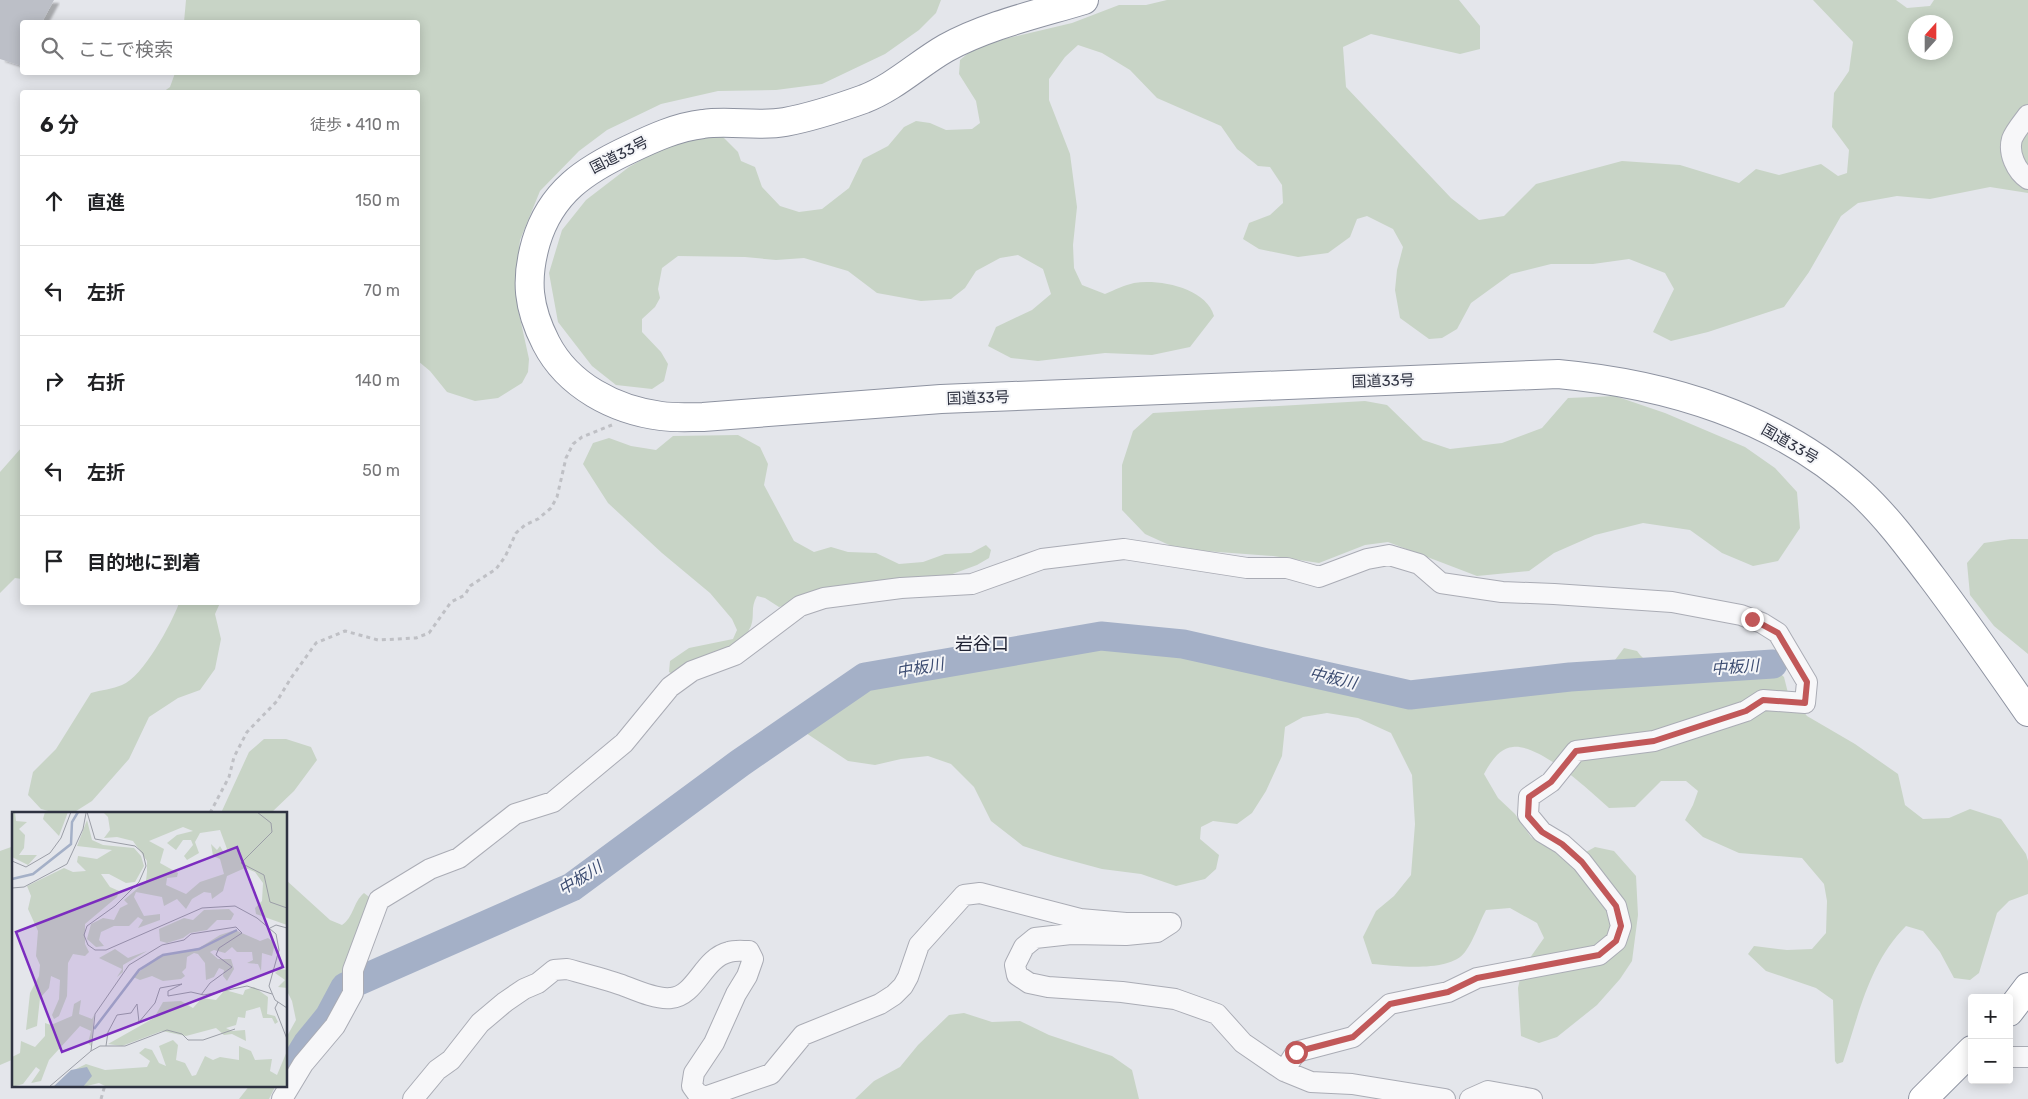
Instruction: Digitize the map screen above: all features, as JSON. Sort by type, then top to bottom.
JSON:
[{"type":"highway","name":"国道33号","points":[[1084,0],[975,35],[946,49],[896,82],[867,98],[784,122],[704,124],[676,130],[646,141],[585,172],[565,190],[549,210],[531,259],[529,276],[532,308],[548,347],[559,364],[577,382],[604,398],[632,410],[663,416],[703,417],[941,399],[1558,374],[1601,378],[1650,387],[1690,399],[1754,423],[1793,443],[1830,468],[1861,493],[1903,538],[1967,624],[2028,712]]},
{"type":"highway","points":[[2013,1007],[2028,987]]},
{"type":"highway","points":[[1923,1099],[1968,1054]]},
{"type":"street","points":[[2028,115],[2012,140],[2012,159],[2023,176],[2028,179]]},
{"type":"street","points":[[282,1099],[303,1064],[335,1026],[353,993],[353,970],[379,900],[430,868],[459,858],[515,814],[553,802],[624,743],[670,687],[692,671],[735,655],[800,606],[824,598],[901,588],[972,584],[1042,559],[1124,549],[1247,568],[1287,568],[1319,577],[1367,559],[1389,555],[1418,564],[1441,582],[1502,592],[1672,602],[1742,615],[1762,623],[1778,633],[1807,682],[1805,703],[1763,700],[1746,711],[1654,741],[1576,751],[1551,782],[1529,797],[1528,816],[1542,832],[1562,844],[1582,862],[1616,906],[1621,926],[1616,941],[1599,955],[1477,978],[1448,992],[1390,1004],[1353,1037],[1296,1052],[1284,1071]]},
{"type":"street","points":[[413,1099],[437,1070],[451,1060],[480,1024],[505,1002],[524,989],[538,983],[554,970],[567,969],[670,999],[683,995],[692,987],[708,965],[728,952],[739,951],[748,951],[753,959],[747,976],[730,1007],[714,1043],[694,1073],[692,1086],[697,1093],[705,1097],[758,1080],[771,1074],[778,1068],[803,1036],[880,1004],[894,996],[908,977],[919,945],[964,895],[980,893],[1080,919],[1126,923],[1171,923],[1157,932],[1126,935],[1071,934],[1035,938],[1024,947],[1015,965],[1017,975],[1029,982],[1048,988],[1122,992],[1175,999],[1217,1014],[1243,1043],[1284,1071],[1311,1082],[1352,1084],[1445,1099]]},
{"type":"street","points":[[2013,1057],[2028,1057]]},
{"type":"street","points":[[1470,1099],[1488,1091],[1532,1099]]},
{"type":"path","points":[[211,812],[229,777],[234,757],[247,732],[277,701],[316,643],[345,631],[378,640],[416,638],[429,633],[451,602],[465,595],[470,586],[496,569],[505,557],[516,533],[525,524],[538,519],[551,508],[557,497],[566,458],[573,444],[582,437],[622,422],[632,410]]},
{"type":"path","points":[[101,1099],[105,1086]]},
{"type":"green space","points":[[186,0],[941,0],[936,13],[919,30],[885,54],[822,84],[776,90],[718,91],[661,104],[607,130],[579,151],[540,191],[520,240],[517,270],[518,309],[529,359],[528,372],[522,383],[498,398],[475,401],[447,392],[430,371],[420,363],[420,90],[166,90],[170,87],[174,75],[420,75],[420,20],[184,20]]},
{"type":"green space","points":[[1167,0],[1459,0],[1480,26],[1480,49],[1460,54],[1371,34],[1343,47],[1346,87],[1451,198],[1479,220],[1504,216],[1536,184],[1622,161],[1680,165],[1739,183],[1756,169],[1779,175],[1821,164],[1838,176],[1847,173],[1849,150],[1832,127],[1834,93],[1849,71],[1853,42],[1813,0],[1896,0],[1907,8],[1930,6],[1934,0],[2028,0],[2028,193],[1990,187],[1930,199],[1897,196],[1858,203],[1841,216],[1809,272],[1784,307],[1708,332],[1671,341],[1653,332],[1674,289],[1665,273],[1629,259],[1593,264],[1551,264],[1511,274],[1471,303],[1457,329],[1442,338],[1429,339],[1400,318],[1395,290],[1397,270],[1403,247],[1393,229],[1367,216],[1357,219],[1350,237],[1328,253],[1298,257],[1259,249],[1243,239],[1249,223],[1270,215],[1283,203],[1282,185],[1270,167],[1258,166],[1237,149],[1221,126],[1157,98],[1130,70],[1102,53],[1078,45],[1065,57],[1049,79],[1049,100],[1070,154],[1077,207],[1073,245],[1074,268],[1082,285],[1105,294],[1123,286],[1145,282],[1181,287],[1202,298],[1214,316],[1190,347],[1152,355],[1105,353],[1038,361],[1011,358],[988,346],[996,327],[1032,310],[1051,294],[1043,269],[1018,255],[1000,258],[976,271],[965,288],[951,299],[921,301],[877,293],[848,271],[804,258],[776,260],[745,257],[678,256],[662,268],[658,289],[660,298],[655,307],[642,319],[642,332],[661,352],[668,364],[664,381],[652,389],[616,385],[592,366],[558,322],[549,273],[562,230],[586,200],[629,167],[673,142],[722,136],[738,152],[741,161],[755,167],[762,187],[780,206],[799,212],[822,209],[849,188],[863,159],[888,146],[904,127],[916,121],[930,123],[946,130],[972,129],[980,123],[976,101],[959,74],[960,60],[973,49],[1008,38],[1072,23],[1119,5],[1146,5]]},
{"type":"green space","points":[[1615,396],[1665,413],[1745,447],[1775,468],[1797,492],[1800,528],[1778,561],[1753,566],[1722,553],[1690,530],[1643,523],[1595,535],[1554,553],[1529,571],[1477,576],[1388,542],[1365,545],[1319,563],[1273,556],[1178,549],[1145,534],[1122,510],[1122,465],[1133,431],[1153,413],[1365,401],[1387,405],[1423,440],[1450,449],[1502,443],[1542,428],[1568,398]]},
{"type":"green space","points":[[738,435],[760,447],[768,464],[764,485],[794,541],[814,552],[831,547],[848,552],[876,553],[899,564],[923,562],[945,554],[971,553],[986,545],[991,550],[989,558],[977,565],[947,576],[916,577],[852,588],[779,607],[765,598],[757,596],[751,626],[738,644],[718,656],[674,675],[669,672],[670,661],[689,648],[733,639],[737,630],[732,619],[710,593],[662,553],[608,503],[583,464],[593,443],[609,438],[631,446],[656,450],[673,436]]},
{"type":"green space","points":[[20,449],[20,579],[15,578],[0,593],[0,472]]},
{"type":"green space","points":[[2011,539],[2028,539],[2028,654],[1994,626],[1970,595],[1967,563],[1984,543]]},
{"type":"green space","points":[[178,605],[219,605],[215,614],[221,639],[215,669],[200,690],[178,698],[149,717],[129,759],[92,801],[75,812],[52,812],[41,809],[28,795],[33,772],[56,749],[91,693],[115,688],[130,680],[147,661],[170,623]]},
{"type":"green space","points":[[1113,628],[1164,631],[1211,639],[1291,664],[1357,675],[1412,691],[1473,681],[1485,677],[1514,674],[1556,675],[1579,667],[1615,660],[1624,648],[1637,651],[1642,658],[1664,668],[1681,668],[1710,658],[1724,656],[1761,662],[1784,677],[1788,693],[1807,716],[1855,744],[1898,774],[1905,805],[1923,819],[1949,818],[1970,809],[2001,819],[2026,854],[2028,861],[2028,894],[2009,901],[1997,913],[1979,973],[1970,980],[1954,978],[1940,952],[1923,931],[1906,926],[1893,940],[1874,973],[1860,1008],[1843,1062],[1837,1064],[1835,1061],[1833,1000],[1816,988],[1766,971],[1748,954],[1754,946],[1787,950],[1812,949],[1826,933],[1827,901],[1824,884],[1802,858],[1739,853],[1703,837],[1685,820],[1698,791],[1686,781],[1661,781],[1635,807],[1609,808],[1577,780],[1550,760],[1524,748],[1508,748],[1499,753],[1484,774],[1498,798],[1515,814],[1531,837],[1563,857],[1586,852],[1595,847],[1614,851],[1636,876],[1638,915],[1632,961],[1620,979],[1597,1005],[1557,1037],[1539,1043],[1521,1036],[1518,988],[1522,969],[1544,938],[1537,923],[1510,908],[1486,910],[1471,942],[1458,959],[1435,966],[1422,967],[1372,964],[1363,937],[1376,911],[1394,896],[1411,875],[1415,824],[1412,775],[1391,733],[1358,718],[1327,713],[1303,717],[1285,727],[1282,756],[1266,791],[1252,813],[1237,824],[1213,821],[1201,827],[1200,839],[1219,855],[1216,869],[1205,879],[1176,886],[1141,874],[1102,869],[1023,846],[991,821],[974,787],[951,764],[928,756],[901,759],[875,765],[848,761],[800,729],[799,718],[802,712],[839,684],[895,666],[955,654],[991,659],[1013,640],[1065,629]]},
{"type":"green space","points":[[264,739],[286,739],[311,747],[317,760],[294,791],[272,812],[221,812],[249,752]]},
{"type":"green space","points":[[12,847],[12,1060],[0,1065],[0,851]]},
{"type":"green space","points":[[288,882],[330,920],[342,925],[349,918],[364,893],[373,900],[344,978],[328,993],[313,1028],[288,1067],[288,1034],[296,1020],[292,1001],[288,993]]},
{"type":"green space","points":[[964,1013],[992,1022],[1020,1021],[1049,1035],[1112,1056],[1132,1070],[1139,1099],[855,1099],[874,1081],[900,1067],[918,1045],[949,1015]]},
{"type":"green space","points":[[249,1086],[276,1086],[269,1099],[239,1099]]},
{"type":"building","points":[[0,0],[54,0],[43,20],[20,20],[20,65],[0,59]]},
{"type":"waterway","name":"中板川","points":[[288,1075],[307,1044],[329,1017],[345,987],[572,887],[740,763],[865,677],[1101,636],[1183,644],[1410,695],[1570,677],[1773,664]]},
{"type":"district","name":"岩谷口","points":[[982,644]]},
{"type":"route","points":[[1296,1052],[1353,1037],[1390,1004],[1448,992],[1477,978],[1599,955],[1616,941],[1621,926],[1616,906],[1582,862],[1562,844],[1542,832],[1528,816],[1529,797],[1551,782],[1576,751],[1654,741],[1746,711],[1763,700],[1805,703],[1807,682],[1778,633],[1752,619]]}]
